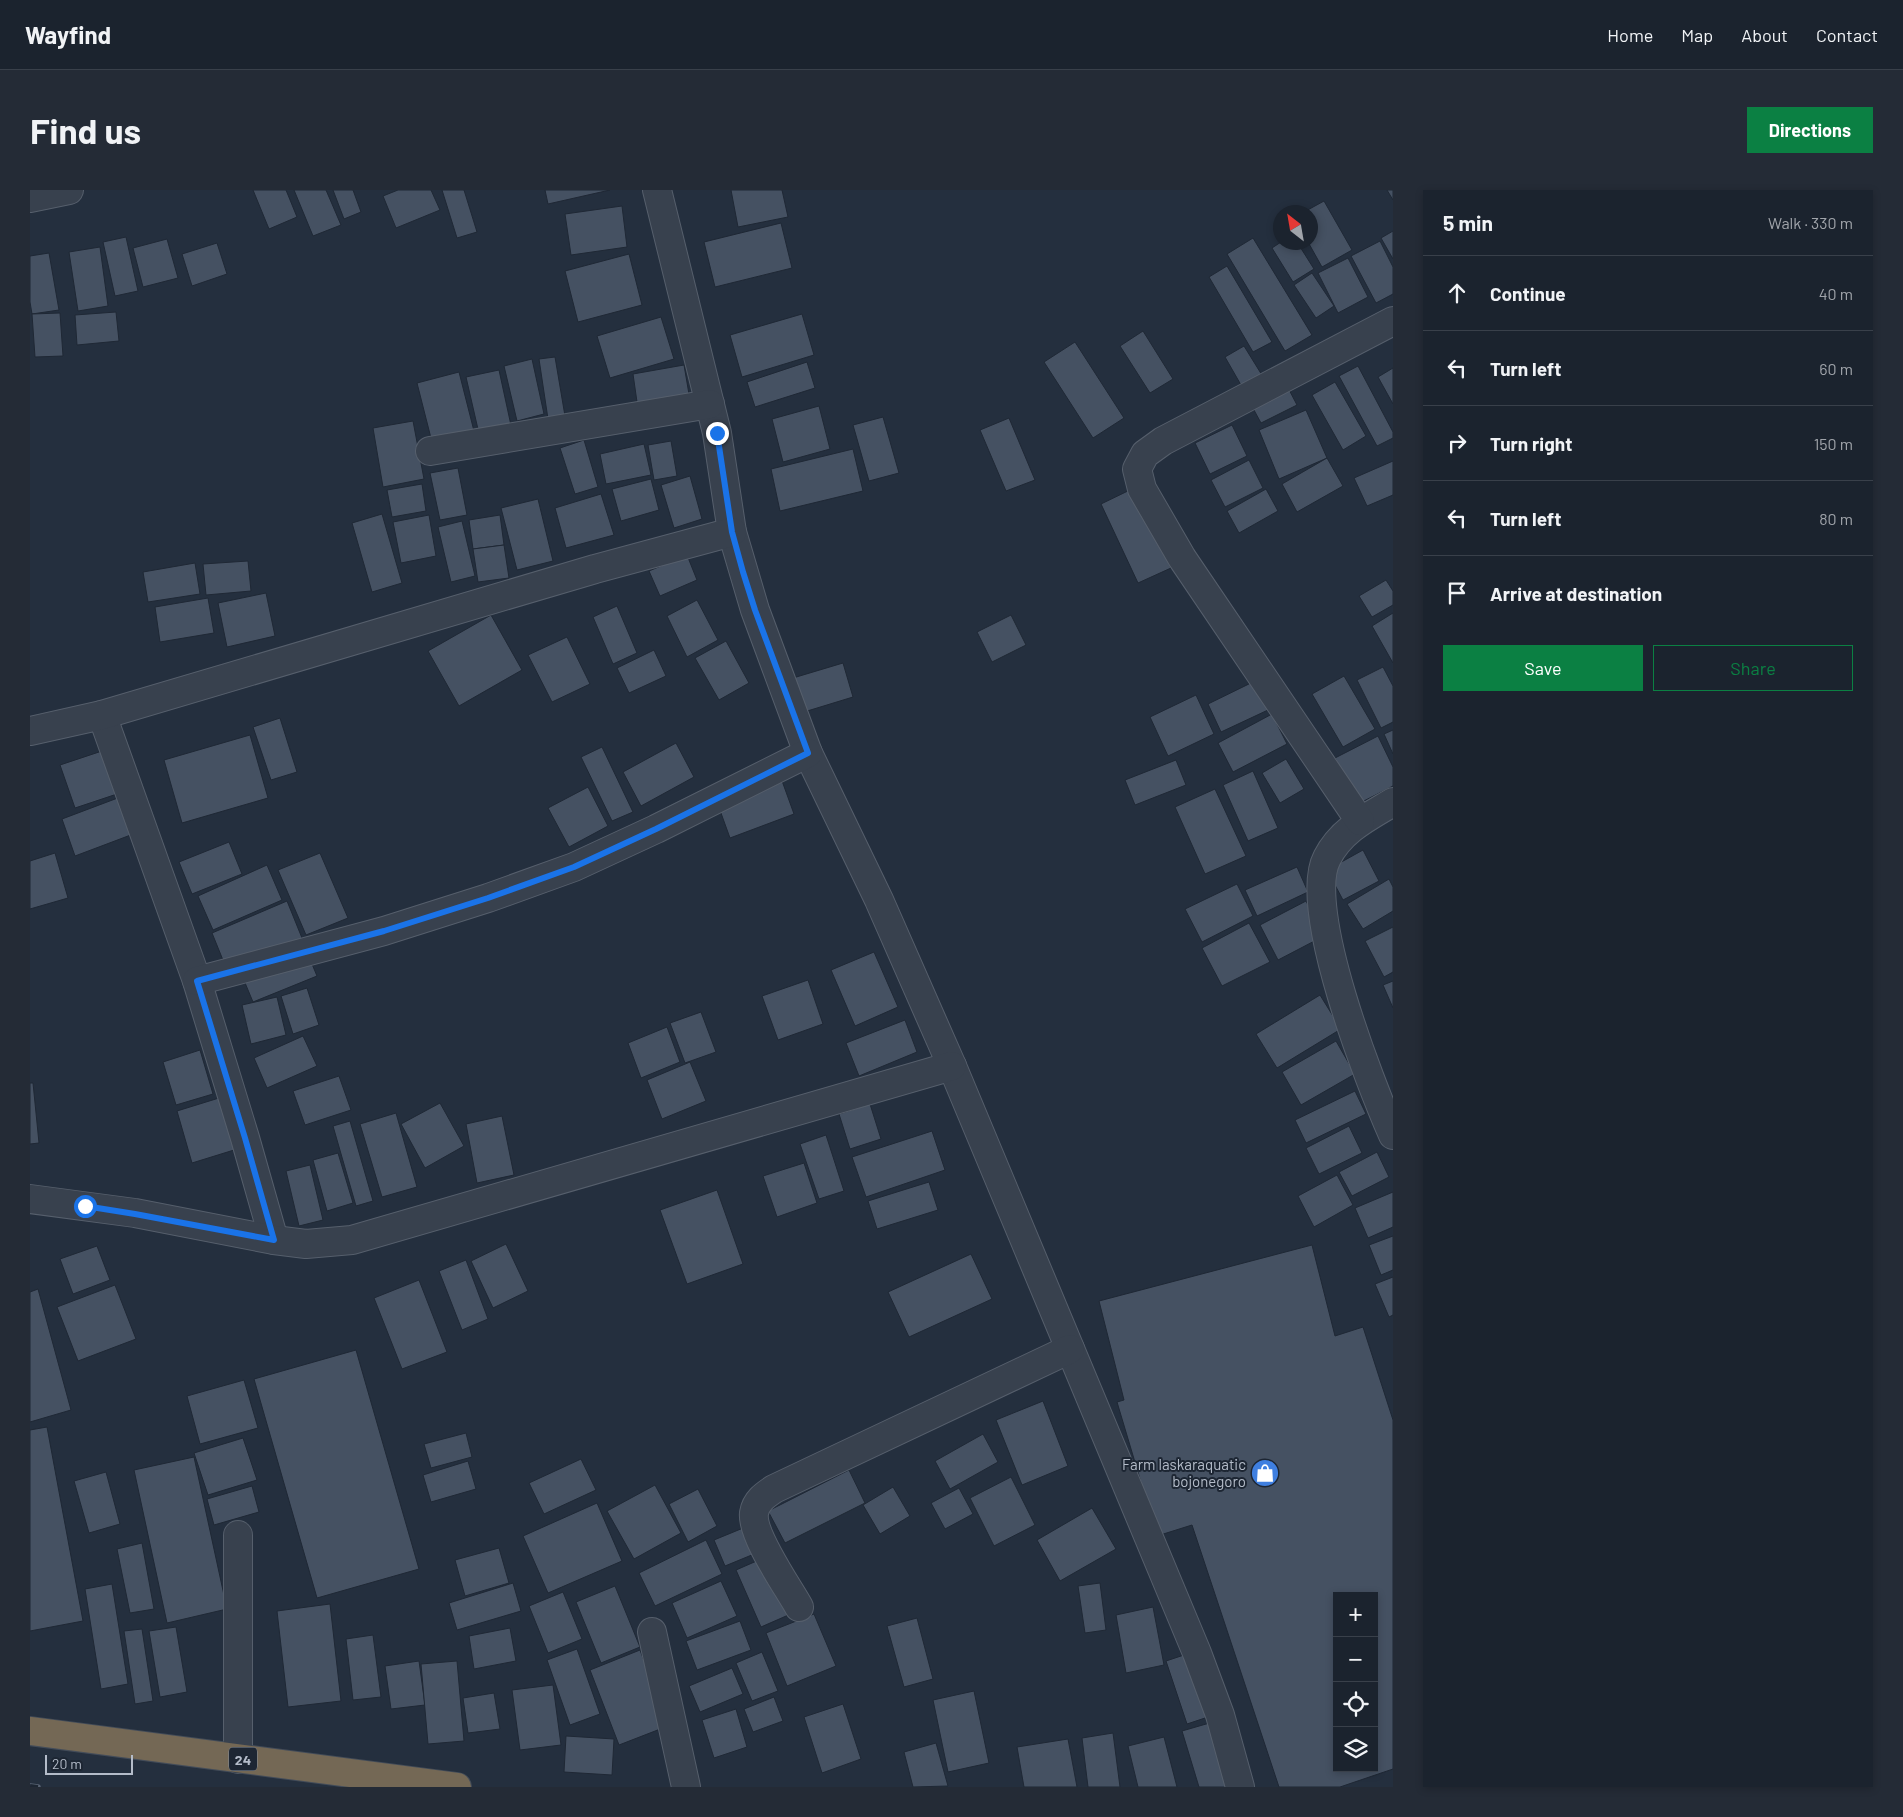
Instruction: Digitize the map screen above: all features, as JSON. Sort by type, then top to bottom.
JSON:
[{"type":"highway","name":"24","points":[[30,1731],[457,1787]]},
{"type":"street","points":[[657,190],[710,404],[724,472],[732,532],[755,610],[808,753],[879,900],[952,1066],[1197,1653],[1220,1715],[1240,1787]]},
{"type":"street","points":[[30,198],[61,191]]},
{"type":"street","points":[[1360,821],[1182,558],[1142,489],[1137,470],[1145,454],[1163,440],[1393,321]]},
{"type":"street","points":[[430,451],[710,404]]},
{"type":"street","points":[[30,731],[102,715],[586,572],[732,532]]},
{"type":"street","points":[[102,715],[197,981],[274,1240]]},
{"type":"street","points":[[197,981],[384,931],[488,898],[574,867],[656,829],[808,753]]},
{"type":"street","points":[[1393,802],[1360,821],[1335,844],[1322,870],[1320,897],[1331,958],[1358,1046],[1393,1135]]},
{"type":"street","points":[[30,1199],[135,1214],[274,1240],[306,1244],[352,1240],[952,1066]]},
{"type":"street","points":[[799,1607],[762,1544],[757,1531],[754,1515],[760,1500],[774,1489],[1070,1350]]},
{"type":"street","points":[[238,1535],[238,1759]]},
{"type":"street","points":[[652,1632],[686,1787]]},
{"type":"building","points":[[253,190],[286,190],[297,217],[269,229]]},
{"type":"building","points":[[294,190],[326,190],[341,225],[313,236]]},
{"type":"building","points":[[333,190],[353,190],[361,212],[344,219]]},
{"type":"building","points":[[398,190],[431,190],[440,210],[396,228],[383,196]]},
{"type":"building","points":[[442,190],[464,190],[477,232],[457,238]]},
{"type":"building","points":[[545,190],[610,190],[548,204]]},
{"type":"building","points":[[731,190],[782,190],[788,217],[738,227]]},
{"type":"building","points":[[1387,190],[1393,190],[1393,200]]},
{"type":"building","points":[[1324,201],[1352,250],[1322,267],[1312,250],[1318,250],[1317,205]]},
{"type":"building","points":[[622,206],[627,247],[571,255],[565,214]]},
{"type":"building","points":[[781,223],[792,268],[715,287],[704,242]]},
{"type":"building","points":[[1393,231],[1393,259],[1381,238]]},
{"type":"building","points":[[126,237],[138,291],[115,296],[103,242]]},
{"type":"building","points":[[1253,238],[1312,335],[1285,351],[1227,254]]},
{"type":"building","points":[[167,239],[178,278],[143,287],[133,248]]},
{"type":"building","points":[[1380,241],[1393,267],[1393,294],[1376,303],[1351,256]]},
{"type":"building","points":[[217,243],[227,274],[192,286],[182,254]]},
{"type":"building","points":[[100,247],[108,306],[78,311],[69,252]]},
{"type":"building","points":[[1273,250],[1302,250],[1314,269],[1293,282]]},
{"type":"building","points":[[49,253],[59,310],[32,314],[30,302],[30,256]]},
{"type":"building","points":[[629,254],[642,305],[578,322],[565,271]]},
{"type":"building","points":[[1348,258],[1368,297],[1338,313],[1318,273]]},
{"type":"building","points":[[1227,266],[1272,342],[1253,352],[1209,277]]},
{"type":"building","points":[[1312,273],[1334,306],[1316,318],[1294,285]]},
{"type":"building","points":[[116,312],[119,341],[77,345],[75,315]]},
{"type":"building","points":[[60,313],[63,356],[35,357],[32,314]]},
{"type":"building","points":[[802,314],[814,355],[742,377],[730,335]]},
{"type":"building","points":[[661,317],[674,359],[610,378],[597,336]]},
{"type":"building","points":[[1143,331],[1173,379],[1150,393],[1120,346]]},
{"type":"building","points":[[1075,342],[1124,418],[1093,438],[1044,362]]},
{"type":"building","points":[[1244,346],[1265,380],[1245,392],[1225,357]]},
{"type":"building","points":[[555,357],[565,416],[548,419],[539,359]]},
{"type":"building","points":[[532,359],[544,414],[517,421],[504,366]]},
{"type":"building","points":[[807,362],[815,388],[755,407],[747,382]]},
{"type":"building","points":[[684,365],[690,400],[638,409],[633,374]]},
{"type":"building","points":[[1358,366],[1393,432],[1393,438],[1377,446],[1339,376]]},
{"type":"building","points":[[1393,368],[1393,404],[1378,377]]},
{"type":"building","points":[[499,370],[512,430],[480,438],[466,377]]},
{"type":"building","points":[[459,372],[475,435],[433,446],[417,383]]},
{"type":"building","points":[[1284,380],[1297,405],[1261,423],[1248,399]]},
{"type":"building","points":[[1335,382],[1366,436],[1343,450],[1312,395]]},
{"type":"building","points":[[819,406],[830,449],[783,462],[772,419]]},
{"type":"building","points":[[1306,410],[1327,458],[1279,479],[1259,430]]},
{"type":"building","points":[[883,417],[899,473],[869,481],[853,425]]},
{"type":"building","points":[[1009,418],[1035,480],[1006,491],[980,430]]},
{"type":"building","points":[[413,421],[424,479],[383,487],[373,428]]},
{"type":"building","points":[[1232,425],[1247,456],[1210,474],[1195,443]]},
{"type":"building","points":[[584,440],[598,487],[575,494],[560,448]]},
{"type":"building","points":[[671,441],[677,476],[654,480],[648,445]]},
{"type":"building","points":[[644,444],[651,475],[606,484],[600,454]]},
{"type":"building","points":[[853,449],[863,491],[780,511],[771,469]]},
{"type":"building","points":[[1327,458],[1343,486],[1297,512],[1282,484]]},
{"type":"building","points":[[1249,460],[1263,488],[1225,507],[1211,480]]},
{"type":"building","points":[[1393,461],[1393,495],[1367,506],[1354,478]]},
{"type":"building","points":[[458,468],[467,515],[440,520],[430,473]]},
{"type":"building","points":[[690,476],[702,519],[674,528],[661,485]]},
{"type":"building","points":[[651,479],[659,510],[621,521],[612,489]]},
{"type":"building","points":[[422,484],[426,511],[392,517],[387,490]]},
{"type":"building","points":[[1134,488],[1171,568],[1138,583],[1101,504]]},
{"type":"building","points":[[1266,489],[1278,511],[1239,533],[1227,511]]},
{"type":"building","points":[[601,494],[614,535],[566,548],[555,508]]},
{"type":"building","points":[[538,499],[553,561],[517,570],[501,508]]},
{"type":"building","points":[[382,514],[402,583],[372,592],[352,523]]},
{"type":"building","points":[[429,515],[436,556],[401,563],[393,522]]},
{"type":"building","points":[[500,515],[504,545],[473,549],[469,520]]},
{"type":"building","points":[[462,521],[475,576],[451,582],[438,527]]},
{"type":"building","points":[[504,545],[509,578],[478,582],[473,549]]},
{"type":"building","points":[[687,555],[697,580],[660,596],[649,571]]},
{"type":"building","points":[[248,561],[251,591],[206,595],[203,564]]},
{"type":"building","points":[[195,563],[200,594],[148,602],[143,572]]},
{"type":"building","points":[[1386,580],[1393,591],[1393,605],[1372,617],[1359,596]]},
{"type":"building","points":[[266,593],[275,636],[227,647],[218,603]]},
{"type":"building","points":[[208,598],[214,633],[160,642],[155,607]]},
{"type":"building","points":[[697,600],[718,640],[687,657],[667,616]]},
{"type":"building","points":[[617,606],[637,653],[613,664],[593,617]]},
{"type":"building","points":[[1393,613],[1393,663],[1372,626]]},
{"type":"building","points":[[491,615],[522,670],[459,706],[428,651]]},
{"type":"building","points":[[1011,615],[1026,645],[992,662],[977,632]]},
{"type":"building","points":[[567,637],[590,684],[552,702],[528,655]]},
{"type":"building","points":[[726,641],[749,683],[719,700],[695,658]]},
{"type":"building","points":[[654,650],[666,676],[629,693],[617,668]]},
{"type":"building","points":[[843,663],[853,697],[804,712],[793,678]]},
{"type":"building","points":[[1383,667],[1393,686],[1393,722],[1381,728],[1357,680]]},
{"type":"building","points":[[1344,676],[1375,729],[1343,747],[1312,694]]},
{"type":"building","points":[[1255,681],[1268,710],[1221,732],[1208,704]]},
{"type":"building","points":[[1196,695],[1214,734],[1168,756],[1150,717]]},
{"type":"building","points":[[1272,714],[1287,744],[1233,772],[1218,743]]},
{"type":"building","points":[[280,718],[297,772],[271,780],[253,727]]},
{"type":"building","points":[[1393,730],[1393,754],[1384,734]]},
{"type":"building","points":[[250,735],[268,798],[182,823],[164,760]]},
{"type":"building","points":[[1378,736],[1393,767],[1393,786],[1358,804],[1335,758]]},
{"type":"building","points":[[676,743],[694,777],[641,806],[623,772]]},
{"type":"building","points":[[602,747],[633,812],[612,821],[581,757]]},
{"type":"building","points":[[108,749],[123,792],[75,808],[60,765]]},
{"type":"building","points":[[1286,759],[1304,789],[1280,803],[1262,773]]},
{"type":"building","points":[[1176,760],[1186,785],[1135,805],[1125,780]]},
{"type":"building","points":[[1253,771],[1278,828],[1248,841],[1223,785]]},
{"type":"building","points":[[781,778],[794,814],[730,838],[717,802]]},
{"type":"building","points":[[588,787],[608,826],[569,847],[548,808]]},
{"type":"building","points":[[1215,789],[1246,856],[1205,874],[1175,807]]},
{"type":"building","points":[[123,796],[136,833],[75,856],[62,819]]},
{"type":"building","points":[[229,842],[242,874],[192,894],[179,862]]},
{"type":"building","points":[[1363,850],[1379,881],[1343,900],[1327,870]]},
{"type":"building","points":[[55,853],[68,898],[30,909],[30,861]]},
{"type":"building","points":[[320,853],[348,918],[306,935],[278,870]]},
{"type":"building","points":[[267,865],[282,900],[213,930],[198,896]]},
{"type":"building","points":[[1297,867],[1308,892],[1257,916],[1245,890]]},
{"type":"building","points":[[1389,879],[1393,887],[1393,911],[1363,929],[1347,904]]},
{"type":"building","points":[[1237,884],[1253,916],[1202,942],[1185,909]]},
{"type":"building","points":[[287,901],[302,938],[227,970],[212,933]]},
{"type":"building","points":[[1306,901],[1324,936],[1278,960],[1260,925]]},
{"type":"building","points":[[1249,923],[1270,962],[1222,986],[1202,948]]},
{"type":"building","points":[[1393,927],[1393,972],[1384,977],[1365,941]]},
{"type":"building","points":[[307,952],[317,976],[253,1002],[243,978]]},
{"type":"building","points":[[874,952],[898,1007],[855,1026],[831,970]]},
{"type":"building","points":[[808,980],[823,1024],[778,1040],[762,996]]},
{"type":"building","points":[[1393,981],[1393,1008],[1383,985]]},
{"type":"building","points":[[307,988],[319,1025],[293,1034],[281,996]]},
{"type":"building","points":[[1320,995],[1341,1029],[1277,1068],[1256,1034]]},
{"type":"building","points":[[277,997],[286,1035],[251,1044],[242,1005]]},
{"type":"building","points":[[701,1012],[716,1052],[685,1063],[670,1023]]},
{"type":"building","points":[[905,1020],[917,1052],[859,1076],[846,1043]]},
{"type":"building","points":[[667,1027],[680,1062],[641,1078],[628,1043]]},
{"type":"building","points":[[303,1036],[317,1066],[267,1088],[254,1058]]},
{"type":"building","points":[[1336,1041],[1355,1074],[1301,1105],[1282,1072]]},
{"type":"building","points":[[200,1050],[213,1094],[176,1105],[163,1062]]},
{"type":"building","points":[[690,1062],[706,1101],[662,1119],[647,1080]]},
{"type":"building","points":[[339,1076],[351,1110],[305,1125],[293,1091]]},
{"type":"building","points":[[30,1083],[33,1083],[39,1143],[30,1144]]},
{"type":"building","points":[[1355,1091],[1366,1114],[1306,1143],[1295,1120]]},
{"type":"building","points":[[219,1098],[234,1150],[192,1163],[177,1111]]},
{"type":"building","points":[[440,1103],[464,1146],[425,1168],[401,1124]]},
{"type":"building","points":[[870,1104],[881,1139],[850,1149],[839,1114]]},
{"type":"building","points":[[396,1113],[417,1187],[382,1197],[360,1124]]},
{"type":"building","points":[[502,1116],[514,1175],[477,1183],[466,1124]]},
{"type":"building","points":[[350,1121],[373,1201],[356,1206],[333,1126]]},
{"type":"building","points":[[1349,1126],[1362,1153],[1319,1174],[1306,1148]]},
{"type":"building","points":[[932,1131],[945,1170],[866,1197],[852,1157]]},
{"type":"building","points":[[826,1135],[844,1191],[819,1199],[800,1144]]},
{"type":"building","points":[[1377,1152],[1389,1177],[1352,1196],[1339,1172]]},
{"type":"building","points":[[338,1153],[353,1203],[327,1211],[313,1160]]},
{"type":"building","points":[[804,1163],[817,1203],[777,1217],[763,1176]]},
{"type":"building","points":[[310,1165],[323,1220],[299,1226],[286,1171]]},
{"type":"building","points":[[1337,1175],[1353,1205],[1314,1227],[1298,1196]]},
{"type":"building","points":[[929,1182],[938,1210],[877,1229],[868,1201]]},
{"type":"building","points":[[717,1190],[743,1264],[687,1284],[660,1210]]},
{"type":"building","points":[[1393,1192],[1393,1227],[1368,1238],[1355,1208]]},
{"type":"building","points":[[1393,1236],[1393,1270],[1381,1275],[1369,1245]]},
{"type":"building","points":[[506,1244],[528,1291],[493,1308],[471,1261]]},
{"type":"building","name":"Farm laskaraquatic bojonegoro","points":[[1312,1245],[1335,1336],[1363,1327],[1393,1420],[1393,1769],[1340,1787],[1279,1787],[1192,1525],[1157,1536],[1117,1402],[1124,1400],[1099,1301]]},
{"type":"building","points":[[97,1246],[110,1280],[73,1294],[60,1259]]},
{"type":"building","points":[[971,1254],[992,1299],[909,1337],[888,1292]]},
{"type":"building","points":[[466,1260],[488,1319],[462,1330],[439,1271]]},
{"type":"building","points":[[1393,1277],[1393,1315],[1389,1317],[1375,1284]]},
{"type":"building","points":[[419,1280],[447,1352],[402,1369],[374,1298]]},
{"type":"building","points":[[115,1285],[136,1339],[78,1361],[57,1307]]},
{"type":"building","points":[[38,1289],[71,1410],[30,1422],[30,1292]]},
{"type":"building","points":[[356,1350],[419,1569],[317,1598],[254,1379]]},
{"type":"building","points":[[244,1380],[258,1428],[200,1444],[187,1396]]},
{"type":"building","points":[[1043,1401],[1068,1466],[1022,1485],[996,1420]]},
{"type":"building","points":[[47,1427],[83,1621],[30,1631],[30,1430]]},
{"type":"building","points":[[466,1433],[472,1457],[431,1468],[424,1444]]},
{"type":"building","points":[[983,1434],[998,1462],[950,1489],[935,1461]]},
{"type":"building","points":[[243,1438],[257,1480],[208,1495],[194,1453]]},
{"type":"building","points":[[194,1457],[227,1609],[167,1623],[134,1470]]},
{"type":"building","points":[[581,1459],[596,1490],[544,1514],[529,1483]]},
{"type":"building","points":[[468,1461],[476,1489],[431,1502],[423,1475]]},
{"type":"building","points":[[849,1470],[865,1503],[785,1543],[768,1511]]},
{"type":"building","points":[[106,1472],[120,1524],[89,1533],[74,1481]]},
{"type":"building","points":[[1011,1477],[1035,1525],[994,1546],[970,1498]]},
{"type":"building","points":[[655,1485],[681,1533],[634,1559],[607,1511]]},
{"type":"building","points":[[252,1486],[259,1512],[214,1525],[207,1499]]},
{"type":"building","points":[[893,1487],[910,1516],[880,1534],[863,1505]]},
{"type":"building","points":[[959,1488],[973,1514],[945,1529],[931,1503]]},
{"type":"building","points":[[698,1489],[717,1526],[688,1542],[669,1504]]},
{"type":"building","points":[[597,1503],[622,1561],[548,1593],[523,1536]]},
{"type":"building","points":[[1092,1508],[1116,1549],[1060,1581],[1037,1540]]},
{"type":"building","points":[[748,1526],[759,1552],[725,1566],[714,1540]]},
{"type":"building","points":[[706,1540],[722,1574],[655,1606],[639,1573]]},
{"type":"building","points":[[142,1543],[154,1609],[130,1613],[117,1549]]},
{"type":"building","points":[[499,1548],[509,1583],[465,1596],[455,1560]]},
{"type":"building","points":[[768,1556],[793,1613],[761,1627],[736,1570]]},
{"type":"building","points":[[721,1581],[737,1616],[687,1638],[672,1603]]},
{"type":"building","points":[[513,1583],[521,1611],[457,1630],[449,1603]]},
{"type":"building","points":[[1100,1583],[1106,1630],[1085,1633],[1078,1586]]},
{"type":"building","points":[[112,1584],[128,1684],[101,1689],[85,1589]]},
{"type":"building","points":[[615,1586],[640,1647],[601,1663],[576,1602]]},
{"type":"building","points":[[563,1592],[582,1639],[548,1653],[529,1606]]},
{"type":"building","points":[[330,1604],[341,1701],[288,1707],[277,1611]]},
{"type":"building","points":[[1153,1607],[1164,1665],[1126,1673],[1116,1615]]},
{"type":"building","points":[[814,1614],[836,1666],[787,1686],[766,1633]]},
{"type":"building","points":[[917,1618],[933,1679],[904,1687],[887,1626]]},
{"type":"building","points":[[740,1621],[751,1650],[697,1670],[686,1641]]},
{"type":"building","points":[[176,1627],[187,1692],[160,1697],[149,1631]]},
{"type":"building","points":[[510,1628],[516,1661],[474,1669],[469,1636]]},
{"type":"building","points":[[142,1629],[153,1701],[135,1704],[124,1631]]},
{"type":"building","points":[[373,1635],[381,1697],[353,1700],[346,1639]]},
{"type":"building","points":[[577,1649],[600,1714],[570,1725],[547,1660]]},
{"type":"building","points":[[640,1650],[668,1726],[619,1745],[590,1670]]},
{"type":"building","points":[[762,1652],[778,1691],[752,1701],[736,1663]]},
{"type":"building","points":[[1190,1653],[1211,1716],[1187,1724],[1166,1661]]},
{"type":"building","points":[[419,1661],[425,1705],[391,1709],[385,1666]]},
{"type":"building","points":[[457,1661],[464,1741],[428,1744],[421,1664]]},
{"type":"building","points":[[732,1668],[743,1694],[700,1712],[689,1686]]},
{"type":"building","points":[[553,1685],[561,1745],[520,1750],[512,1690]]},
{"type":"building","points":[[974,1691],[989,1763],[948,1772],[933,1700]]},
{"type":"building","points":[[494,1693],[500,1729],[468,1733],[463,1698]]},
{"type":"building","points":[[774,1697],[783,1721],[753,1732],[744,1709]]},
{"type":"building","points":[[843,1704],[861,1759],[822,1773],[804,1717]]},
{"type":"building","points":[[736,1709],[747,1747],[714,1758],[702,1720]]},
{"type":"building","points":[[1213,1722],[1233,1787],[1199,1787],[1182,1731]]},
{"type":"building","points":[[1113,1733],[1120,1787],[1088,1787],[1082,1738]]},
{"type":"building","points":[[566,1736],[614,1739],[612,1775],[564,1772]]},
{"type":"building","points":[[1164,1737],[1177,1787],[1138,1787],[1128,1746]]},
{"type":"building","points":[[1068,1739],[1077,1787],[1024,1787],[1017,1747]]},
{"type":"building","points":[[936,1743],[948,1786],[913,1787],[904,1752]]},
{"type":"railway","points":[[30,1786],[38,1787]]},
{"type":"place","name":"Farm laskaraquatic bojonegoro","points":[[1265,1473]]},
{"type":"route","points":[[85,1206],[274,1240],[197,981],[384,931],[488,898],[574,867],[656,829],[808,753],[755,610],[743,572],[732,532],[717,433]]}]
